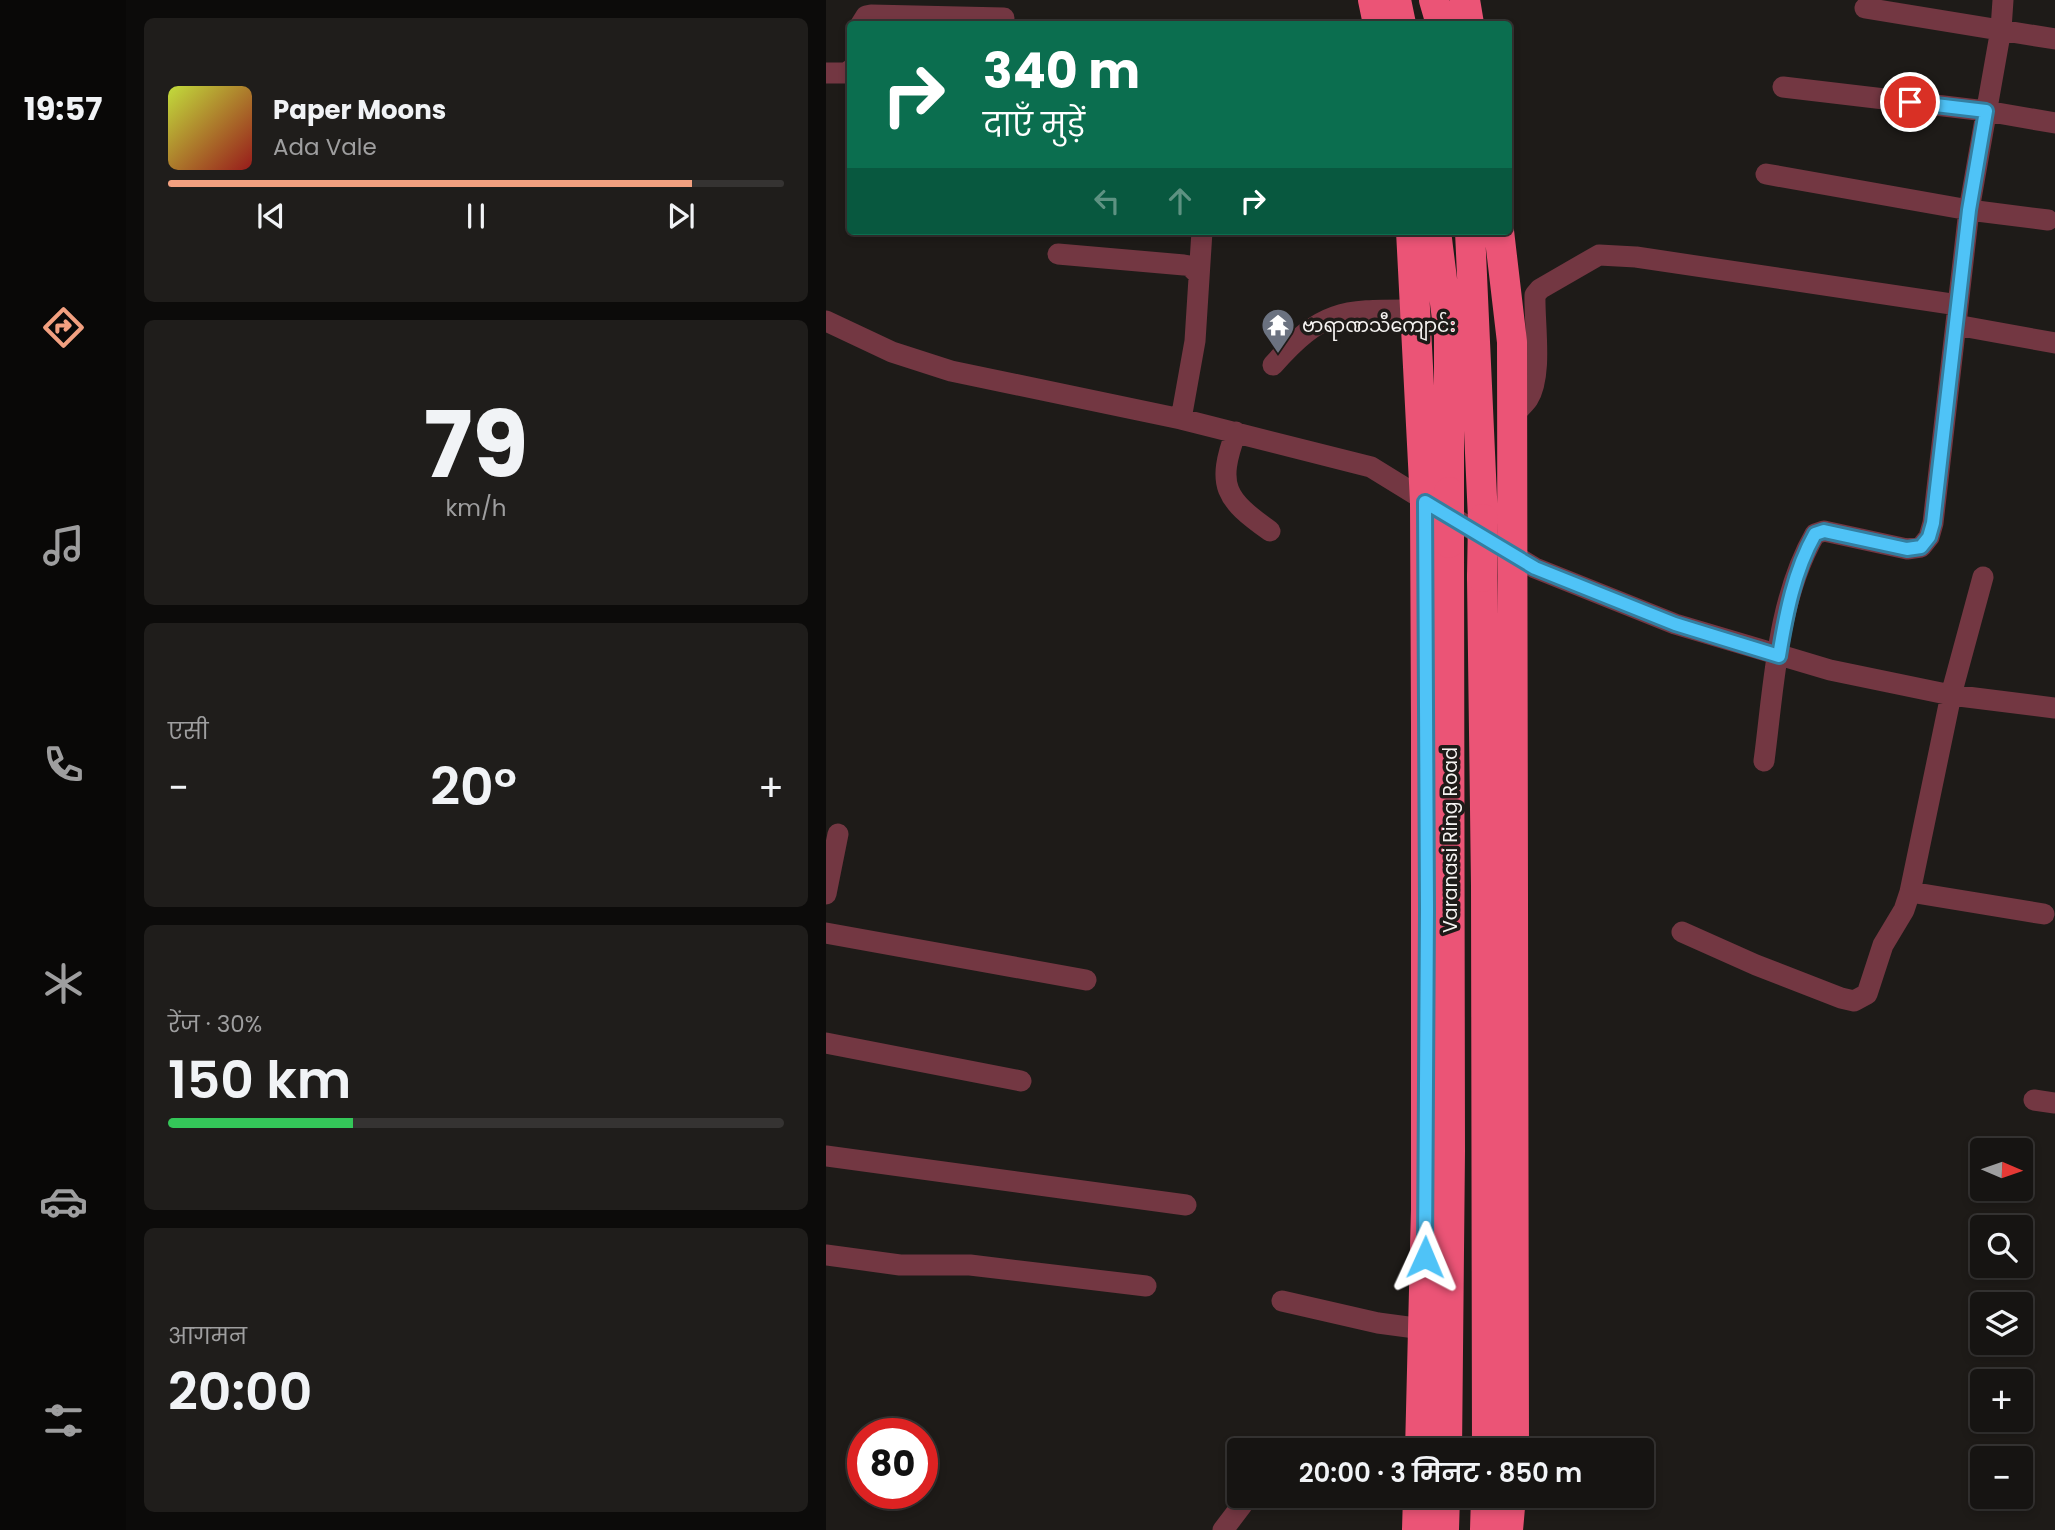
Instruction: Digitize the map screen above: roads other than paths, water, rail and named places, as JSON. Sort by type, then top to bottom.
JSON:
[{"type":"highway","points":[[1373,0],[1376,21]]},
{"type":"highway","points":[[1396,0],[1400,21]]},
{"type":"highway","points":[[1434,0],[1440,21]]},
{"type":"highway","points":[[1465,0],[1468,21]]},
{"type":"highway","points":[[1411,235],[1416,310],[1437,497],[1420,1438]]},
{"type":"highway","name":"Varanasi Ring Road","points":[[1436,235],[1449,335],[1437,497],[1449,543],[1450,1138],[1447,1438]]},
{"type":"highway","name":"Varanasi Ring Road","points":[[1470,235],[1483,519],[1488,1438]]},
{"type":"highway","points":[[1499,235],[1512,342],[1513,416],[1514,1438]]},
{"type":"highway","points":[[1417,1530],[1418,1508]]},
{"type":"highway","points":[[1444,1530],[1445,1508]]},
{"type":"highway","points":[[1485,1530],[1486,1508]]},
{"type":"highway","points":[[1508,1530],[1510,1508]]},
{"type":"street","points":[[1764,761],[1786,614],[1804,553],[1815,534],[1824,531],[1907,549],[1921,547],[1929,537],[1933,523],[1969,210],[2003,0]]},
{"type":"street","points":[[1865,8],[2055,39]]},
{"type":"street","points":[[863,21],[866,16],[871,15],[1004,18]]},
{"type":"street","points":[[826,73],[847,72]]},
{"type":"street","points":[[1783,87],[1986,111],[2055,123]]},
{"type":"street","points":[[1766,174],[1969,210],[2048,220]]},
{"type":"street","points":[[1181,419],[1195,341],[1202,235]]},
{"type":"street","points":[[1058,254],[1184,265],[1190,266],[1199,275]]},
{"type":"street","points":[[1513,416],[1528,399],[1534,383],[1535,295],[1540,289],[1599,255],[1636,257],[1957,315],[2055,343]]},
{"type":"street","points":[[1273,365],[1289,346],[1319,322],[1333,316],[1363,311],[1416,310]]},
{"type":"street","points":[[826,321],[892,352],[951,371],[1181,419],[1371,467],[1437,497],[1513,555],[1535,568],[1675,624],[1779,656],[1951,695],[2055,708]]},
{"type":"street","points":[[1236,432],[1227,457],[1226,482],[1231,498],[1243,512],[1270,531]]},
{"type":"street","points":[[1682,932],[1756,965],[1854,1001],[1867,994],[1883,946],[1904,910],[1910,892],[1951,695],[1983,577]]},
{"type":"street","points":[[826,894],[838,834]]},
{"type":"street","points":[[1910,892],[2045,914]]},
{"type":"street","points":[[826,933],[1086,980]]},
{"type":"street","points":[[826,1043],[1021,1081]]},
{"type":"street","points":[[826,1156],[1186,1205]]},
{"type":"street","points":[[826,1255],[900,1265],[971,1265],[1146,1286]]},
{"type":"street","points":[[1282,1301],[1378,1323],[1423,1329]]},
{"type":"street","points":[[1223,1530],[1240,1508]]},
{"type":"place","name":"ဗာရာဏသီကျောင်း","points":[[1278,355]]}]
